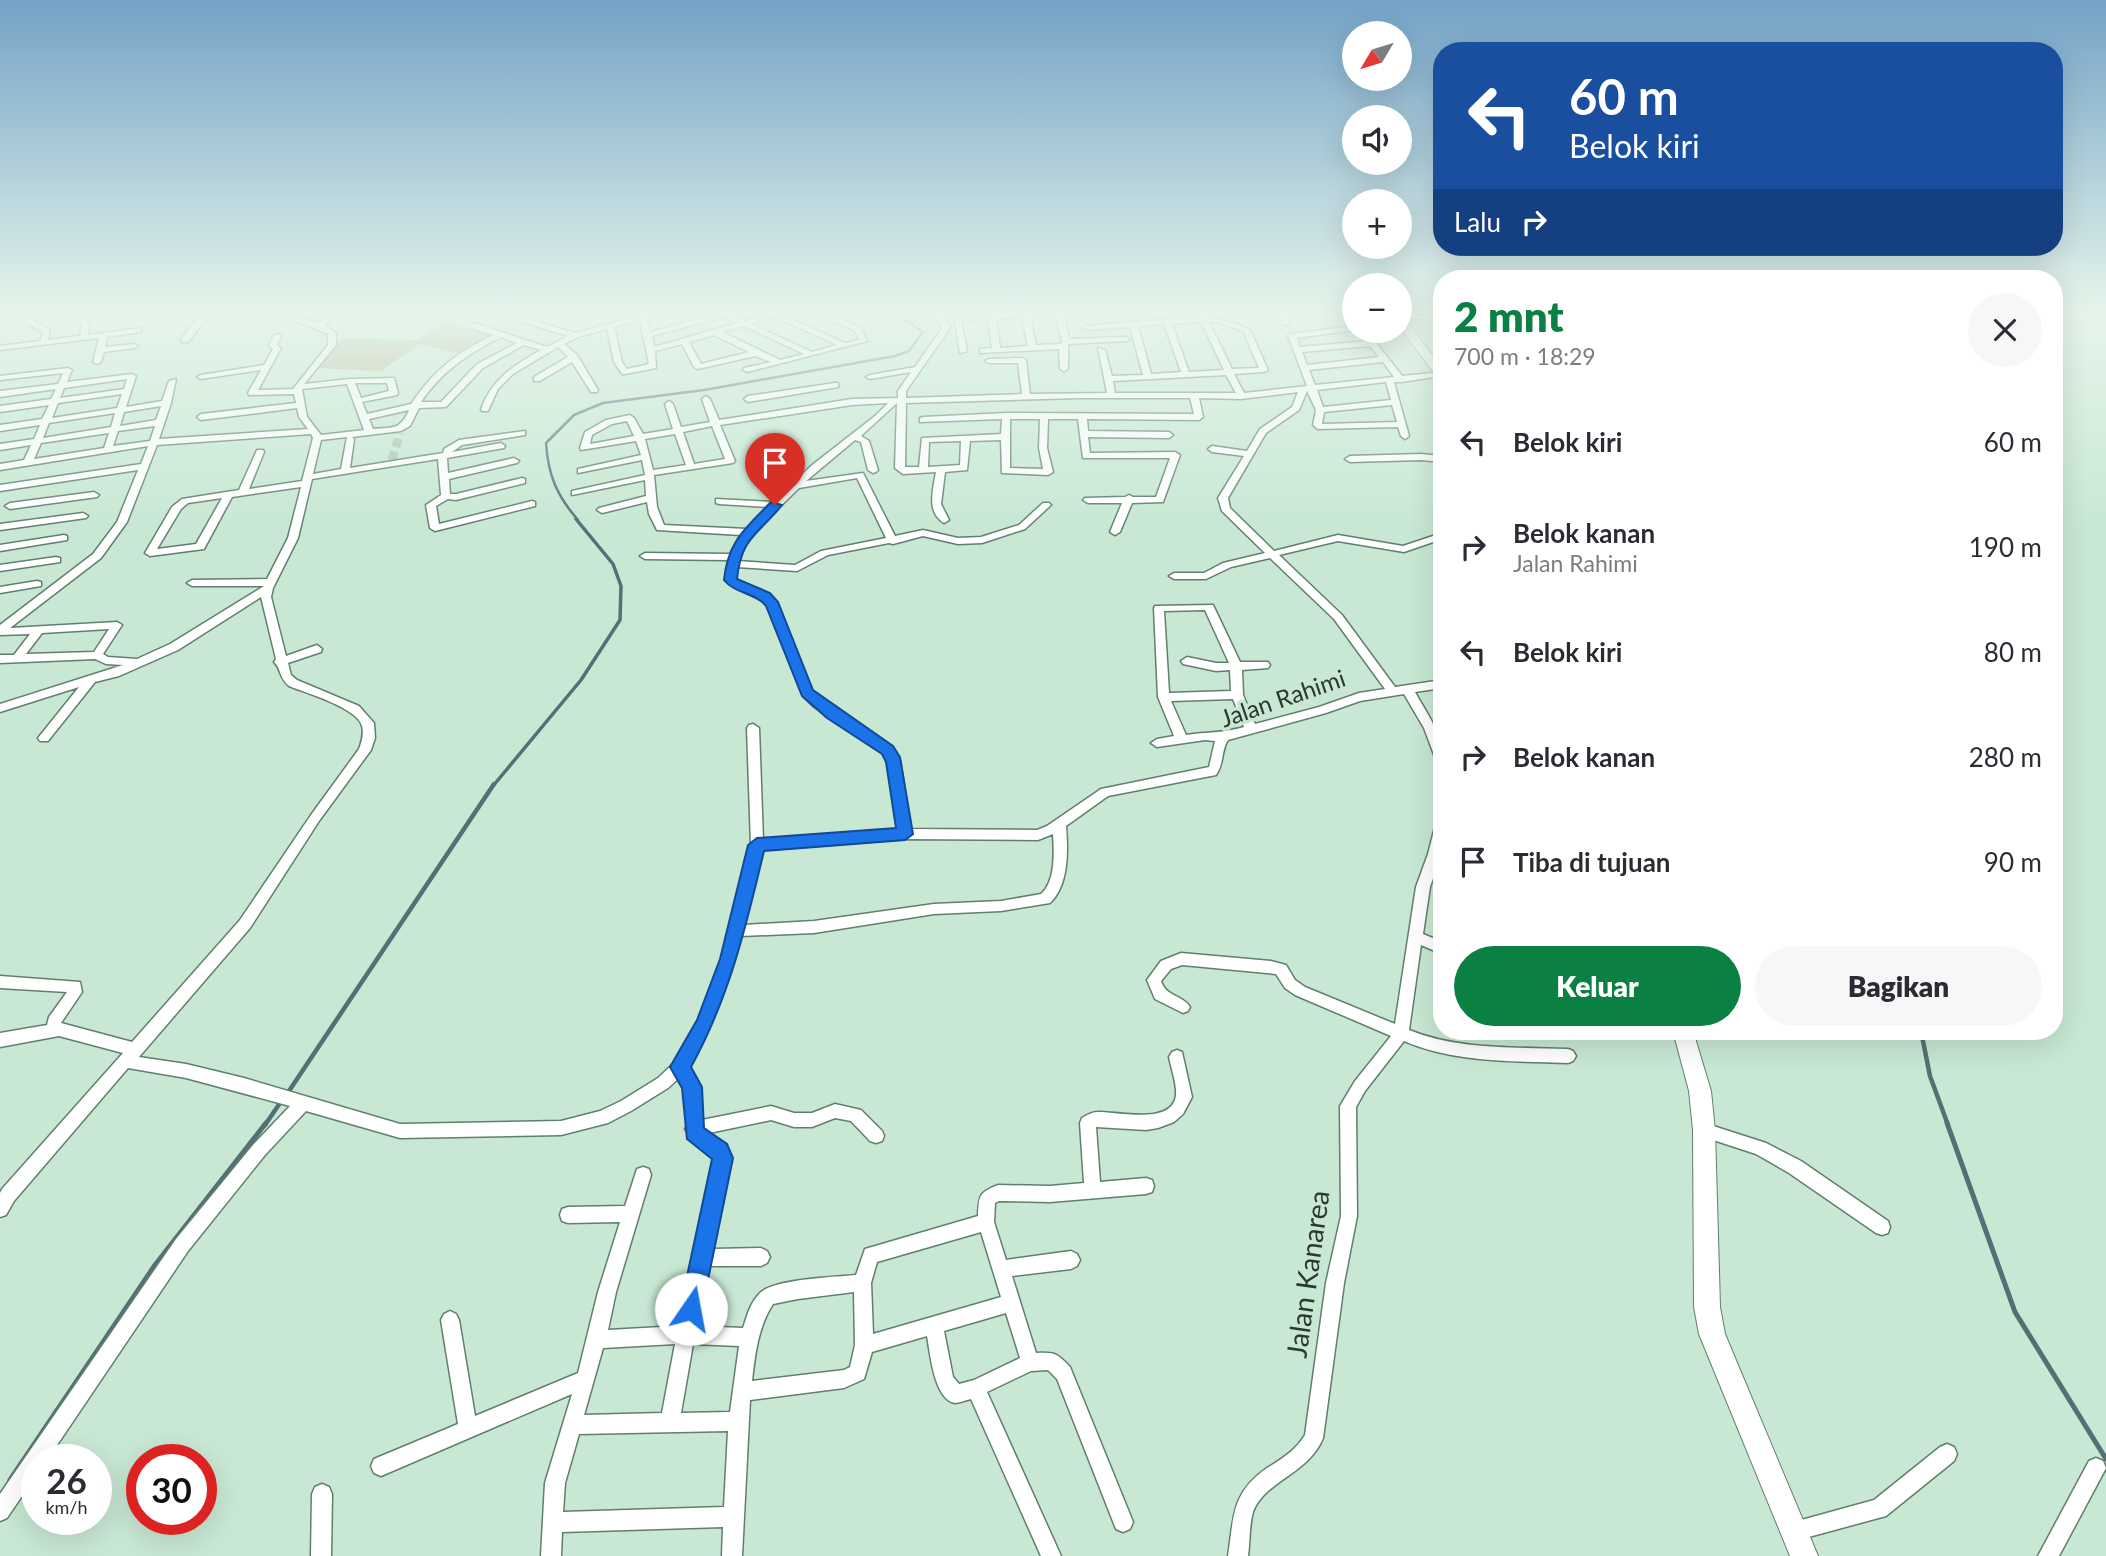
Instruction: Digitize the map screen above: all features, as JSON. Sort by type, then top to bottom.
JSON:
[{"type":"street","points":[[1,403],[9,384]]},
{"type":"street","points":[[1,403],[70,384]]},
{"type":"street","points":[[108,449],[131,384]]},
{"type":"street","points":[[0,631],[97,556],[122,522],[154,442],[172,384]]},
{"type":"street","points":[[257,384],[252,393],[333,384]]},
{"type":"street","points":[[3,1200],[245,924],[315,818],[365,750],[369,731],[363,716],[331,698],[293,683],[286,677],[280,662],[266,597],[269,585],[293,538],[309,478],[316,435],[298,405],[297,389],[301,384]]},
{"type":"street","points":[[351,384],[370,433]]},
{"type":"street","points":[[358,401],[394,393],[392,384]]},
{"type":"street","points":[[429,384],[415,405],[443,405],[463,384]]},
{"type":"street","points":[[485,409],[488,399],[499,384]]},
{"type":"street","points":[[589,384],[594,390]]},
{"type":"street","points":[[907,384],[899,400],[900,468],[964,468],[966,438]]},
{"type":"street","points":[[1025,384],[1026,396]]},
{"type":"street","points":[[1110,384],[1111,394]]},
{"type":"street","points":[[1233,384],[1241,396]]},
{"type":"street","points":[[1307,384],[1307,391],[1320,410],[1317,425],[1321,427],[1400,424]]},
{"type":"street","points":[[749,532],[662,528],[657,525],[640,437],[630,418],[593,430],[582,445],[585,448],[640,437],[717,423],[839,404],[1111,394],[1241,396],[1368,384]]},
{"type":"street","points":[[1390,384],[1405,436]]},
{"type":"street","points":[[28,462],[61,385]]},
{"type":"street","points":[[748,399],[835,385]]},
{"type":"street","points":[[745,388],[752,417]]},
{"type":"street","points":[[1,403],[53,402],[128,391]]},
{"type":"street","points":[[1307,391],[1296,408],[1263,431],[1223,502],[1227,514],[1272,552],[1338,617],[1392,691]]},
{"type":"street","points":[[1079,395],[1086,456],[1175,455],[1160,500],[1088,500]]},
{"type":"street","points":[[923,420],[1082,412],[1199,417],[1194,397]]},
{"type":"street","points":[[575,494],[649,475],[730,461],[706,399]]},
{"type":"street","points":[[899,400],[795,486],[749,532],[732,560],[732,583],[765,596],[773,605],[807,693],[832,714],[887,750],[894,761],[905,834]]},
{"type":"street","points":[[1320,410],[1394,402]]},
{"type":"street","points":[[0,428],[167,403]]},
{"type":"street","points":[[669,404],[691,467]]},
{"type":"street","points":[[201,417],[298,405]]},
{"type":"street","points":[[0,467],[154,442],[401,430],[415,407],[364,417]]},
{"type":"street","points":[[1006,416],[1003,438],[1005,471],[1048,472],[1043,447],[1044,416]]},
{"type":"street","points":[[0,447],[161,422]]},
{"type":"street","points":[[446,496],[444,477],[447,451],[459,443],[522,433]]},
{"type":"street","points":[[1083,434],[1169,435]]},
{"type":"street","points":[[854,436],[865,441],[873,470]]},
{"type":"street","points":[[922,470],[925,440],[1003,438]]},
{"type":"street","points":[[345,468],[350,439]]},
{"type":"street","points":[[309,478],[501,446]]},
{"type":"street","points":[[1212,449],[1249,454]]},
{"type":"street","points":[[242,493],[260,452]]},
{"type":"street","points":[[581,471],[645,457]]},
{"type":"street","points":[[1350,459],[1433,458]]},
{"type":"street","points":[[228,496],[200,547],[150,553],[180,504],[190,499],[228,496],[345,468],[392,460]]},
{"type":"street","points":[[444,477],[514,461]]},
{"type":"street","points":[[0,488],[144,466]]},
{"type":"street","points":[[941,470],[936,504],[944,520]]},
{"type":"street","points":[[795,486],[860,475],[893,541]]},
{"type":"street","points":[[522,481],[456,497],[446,496],[431,505],[435,528],[532,504]]},
{"type":"street","points":[[0,525],[10,504],[94,495]]},
{"type":"street","points":[[602,510],[650,498]]},
{"type":"street","points":[[1115,532],[1129,498]]},
{"type":"street","points":[[719,501],[775,505]]},
{"type":"street","points":[[645,556],[732,560],[797,568],[825,553],[923,533],[958,541],[982,540],[1022,527],[1046,505]]},
{"type":"street","points":[[0,525],[83,516]]},
{"type":"street","points":[[0,548],[64,538]]},
{"type":"street","points":[[1174,576],[1206,576],[1227,565],[1272,552],[1338,538],[1404,549],[1433,538]]},
{"type":"street","points":[[0,568],[56,560]]},
{"type":"street","points":[[192,583],[269,585]]},
{"type":"street","points":[[0,590],[37,584]]},
{"type":"street","points":[[0,708],[141,662],[196,636],[269,585]]},
{"type":"street","points":[[1181,738],[1164,697],[1160,607],[1210,608],[1236,667],[1237,695],[1251,730]]},
{"type":"street","points":[[0,631],[117,625],[97,655]]},
{"type":"street","points":[[17,658],[39,629]]},
{"type":"street","points":[[280,662],[317,649]]},
{"type":"street","points":[[0,659],[97,655],[106,660],[141,662]]},
{"type":"street","points":[[1187,661],[1236,667],[1264,664]]},
{"type":"street","points":[[44,738],[91,680]]},
{"type":"street","name":"Jalan Rahimi","points":[[757,845],[905,834],[1031,836],[1059,824],[1105,792],[1212,772],[1216,765],[1217,745],[1224,737],[1359,696],[1433,686]]},
{"type":"street","points":[[1407,690],[1433,736]]},
{"type":"street","points":[[1164,697],[1237,695]]},
{"type":"street","points":[[0,1040],[57,1030],[129,1055],[244,1085],[400,1131],[561,1128],[601,1118],[663,1083],[680,1067],[705,1023],[737,931],[757,845],[753,728]]},
{"type":"street","points":[[1157,743],[1181,738],[1224,737]]},
{"type":"street","points":[[737,931],[814,927],[934,909],[1001,906],[1045,899],[1052,893],[1056,879],[1062,846],[1059,824]]},
{"type":"street","name":"Jalan Kanarea","points":[[1238,1556],[1245,1506],[1253,1493],[1260,1483],[1309,1448],[1314,1438],[1334,1293],[1349,1216],[1348,1106],[1360,1086],[1401,1034],[1423,887],[1433,860]]},
{"type":"street","points":[[1416,937],[1433,944]]},
{"type":"street","points":[[1183,1007],[1161,997],[1155,989],[1154,980],[1170,961],[1181,959],[1271,967],[1281,969],[1290,984],[1300,991],[1424,1043],[1484,1053],[1568,1056]]},
{"type":"street","points":[[0,982],[75,986],[75,992],[54,1023],[57,1030]]},
{"type":"street","points":[[1686,1040],[1698,1078],[1704,1130],[1707,1307],[1712,1334],[1804,1556]]},
{"type":"street","points":[[1092,1188],[1088,1123],[1095,1119],[1152,1123],[1166,1118],[1184,1097],[1177,1057]]},
{"type":"street","points":[[670,1423],[723,1158],[719,1151],[698,1137],[693,1129],[692,1087],[680,1067]]},
{"type":"street","points":[[0,1511],[182,1245],[298,1102]]},
{"type":"street","points":[[693,1129],[771,1113],[794,1120],[812,1120],[835,1111],[855,1115],[876,1136]]},
{"type":"street","points":[[1704,1130],[1760,1147],[1818,1182],[1882,1227]]},
{"type":"street","points":[[551,1556],[555,1483],[597,1339],[607,1292],[643,1175]]},
{"type":"street","points":[[1030,1362],[986,1222],[987,1199],[998,1193],[1050,1194],[1092,1188],[1146,1186]]},
{"type":"street","points":[[568,1215],[631,1214]]},
{"type":"street","points":[[741,1392],[850,1377],[861,1366],[864,1345],[862,1283],[871,1255],[986,1222]]},
{"type":"street","points":[[702,1258],[761,1257]]},
{"type":"street","points":[[1000,1269],[1071,1260]]},
{"type":"street","points":[[732,1556],[735,1451],[741,1392],[758,1308],[772,1295],[862,1283]]},
{"type":"street","points":[[864,1345],[1011,1303]]},
{"type":"street","points":[[450,1320],[468,1429]]},
{"type":"street","points":[[934,1325],[947,1386],[960,1394],[1030,1362],[1052,1361],[1064,1373],[1123,1522]]},
{"type":"street","points":[[597,1339],[686,1335],[750,1337]]},
{"type":"street","points":[[381,1466],[585,1379]]},
{"type":"street","points":[[976,1388],[1051,1556]]},
{"type":"street","points":[[571,1426],[739,1421]]},
{"type":"street","points":[[1794,1531],[1879,1509],[1947,1454]]},
{"type":"street","points":[[2048,1556],[2096,1468]]},
{"type":"street","points":[[321,1556],[322,1494]]},
{"type":"street","points":[[552,1522],[733,1517]]},
{"type":"waterway","points":[[578,520],[555,485],[546,443],[574,415],[603,403],[740,384]]},
{"type":"waterway","points":[[493,786],[581,680],[620,620],[621,586],[613,564],[576,519]]},
{"type":"waterway","points":[[287,1094],[494,784]]},
{"type":"waterway","points":[[1923,1040],[1930,1076],[1948,1125]]},
{"type":"waterway","points":[[265,1125],[282,1100]]},
{"type":"waterway","points":[[10,1480],[155,1265],[266,1123]]},
{"type":"waterway","points":[[1947,1123],[2015,1312],[2106,1459]]},
{"type":"tunnel","points":[[392,460],[400,433]]},
{"type":"route","points":[[691,1309],[723,1158],[719,1151],[695,1132],[692,1087],[680,1067],[705,1023],[729,959],[757,845],[905,834],[894,761],[887,750],[862,731],[832,714],[807,693],[769,599],[730,580],[733,557],[742,539],[775,505]]}]
